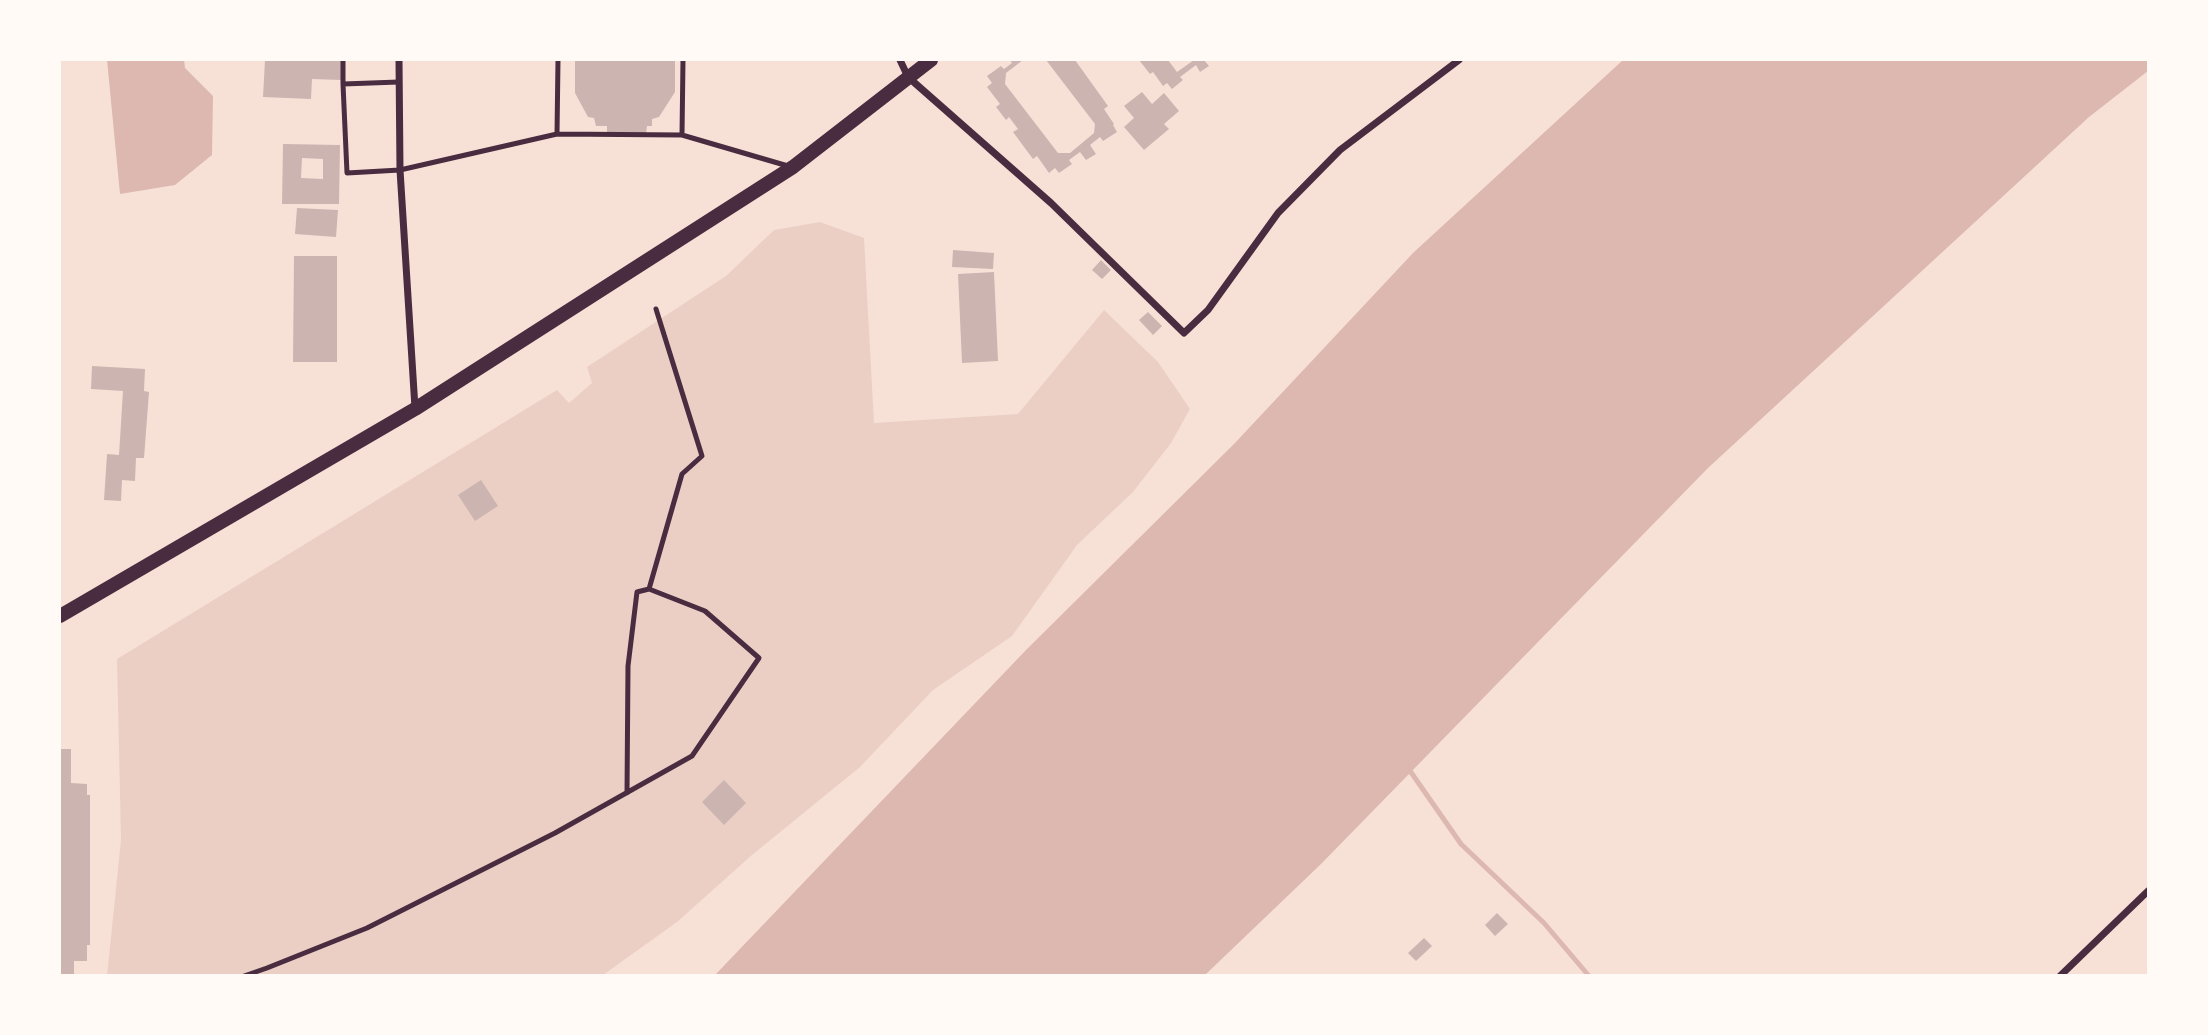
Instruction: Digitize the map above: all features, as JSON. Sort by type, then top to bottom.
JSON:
[{"type":"main road","points":[[60,616],[415,409],[793,167],[931,60]]},
{"type":"street","points":[[399,60],[400,170],[415,409]]},
{"type":"street","points":[[900,60],[908,77],[1052,203],[1184,333],[1208,310],[1278,212],[1340,150],[1459,60]]},
{"type":"street","points":[[2060,975],[2148,891]]},
{"type":"lane","points":[[343,60],[347,173],[400,170],[557,134],[682,135],[793,167]]},
{"type":"lane","points":[[557,134],[558,60]]},
{"type":"lane","points":[[682,135],[683,60]]},
{"type":"lane","points":[[343,84],[400,82]]},
{"type":"lane","points":[[649,589],[682,474],[702,456],[656,309]]},
{"type":"lane","points":[[244,975],[367,928],[555,833],[627,793],[692,756],[759,658],[705,611],[649,589],[637,592],[628,666],[627,793]]},
{"type":"shaded area","points":[[107,60],[184,60],[185,68],[213,96],[212,155],[175,185],[120,194]]},
{"type":"shaded area","points":[[1623,60],[2148,60],[2148,71],[2089,117],[1708,468],[1321,864],[1205,975],[715,975],[1027,649],[1234,444],[1413,253]]},
{"type":"shaded area","points":[[820,222],[864,238],[874,423],[1018,414],[1104,310],[1158,362],[1190,409],[1171,443],[1133,492],[1077,545],[1012,636],[933,690],[860,767],[752,855],[677,922],[603,975],[107,976],[121,840],[117,659],[557,390],[569,403],[592,383],[587,367],[726,276],[774,230]]},
{"type":"building","points":[[265,60],[341,60],[341,80],[312,79],[311,99],[263,97]]},
{"type":"building","points":[[575,60],[675,60],[675,92],[659,117],[652,119],[652,126],[647,126],[646,134],[607,132],[607,126],[596,126],[594,118],[588,117],[575,93]]},
{"type":"building","points":[[1010,60],[1023,60],[1006,73],[1005,84],[1058,153],[1070,153],[1094,133],[1095,124],[1046,60],[1075,60],[1108,106],[1104,109],[1117,132],[1103,141],[1100,137],[1090,145],[1096,154],[1086,160],[1080,152],[1069,160],[1072,164],[1059,173],[1055,168],[1049,173],[1037,156],[1033,159],[1013,132],[1018,129],[1009,117],[1006,120],[996,107],[1000,104],[987,87],[992,83],[987,76],[1001,66],[1004,69],[1012,63]]},
{"type":"building","points":[[1139,60],[1168,60],[1177,72],[1194,60],[1204,60],[1209,66],[1200,72],[1196,65],[1180,77],[1183,80],[1172,89],[1167,83],[1163,86],[1153,72],[1150,74]]},
{"type":"building","points":[[1142,92],[1152,104],[1164,93],[1179,111],[1164,124],[1169,129],[1144,150],[1124,127],[1134,118],[1124,106]]},
{"type":"building","points":[[283,144],[340,145],[339,204],[282,204]],"holes":[[[302,158],[323,159],[323,179],[301,178]]]},
{"type":"building","points":[[297,208],[338,210],[336,237],[295,234]]},
{"type":"building","points":[[953,250],[994,253],[993,269],[952,267]]},
{"type":"building","points":[[294,256],[337,256],[337,362],[293,362]]},
{"type":"building","points":[[1101,260],[1111,270],[1102,279],[1092,270]]},
{"type":"building","points":[[994,272],[998,361],[962,363],[958,274]]},
{"type":"building","points":[[1148,312],[1162,326],[1153,335],[1139,320]]},
{"type":"building","points":[[92,366],[145,369],[144,391],[149,392],[144,458],[136,458],[135,481],[122,480],[121,501],[104,500],[107,454],[119,455],[123,391],[91,389]]},
{"type":"building","points":[[481,480],[498,506],[475,521],[458,495]]},
{"type":"building","points":[[60,749],[71,749],[71,783],[87,784],[87,795],[90,795],[90,945],[87,945],[87,961],[74,961],[74,976],[60,976]]},
{"type":"building","points":[[724,780],[746,803],[724,825],[702,802]]},
{"type":"building","points":[[1497,913],[1508,924],[1495,936],[1485,925]]},
{"type":"building","points":[[1424,938],[1432,946],[1416,961],[1408,953]]},
{"type":"waterway","points":[[1408,768],[1461,844],[1544,923],[1589,976]]}]
